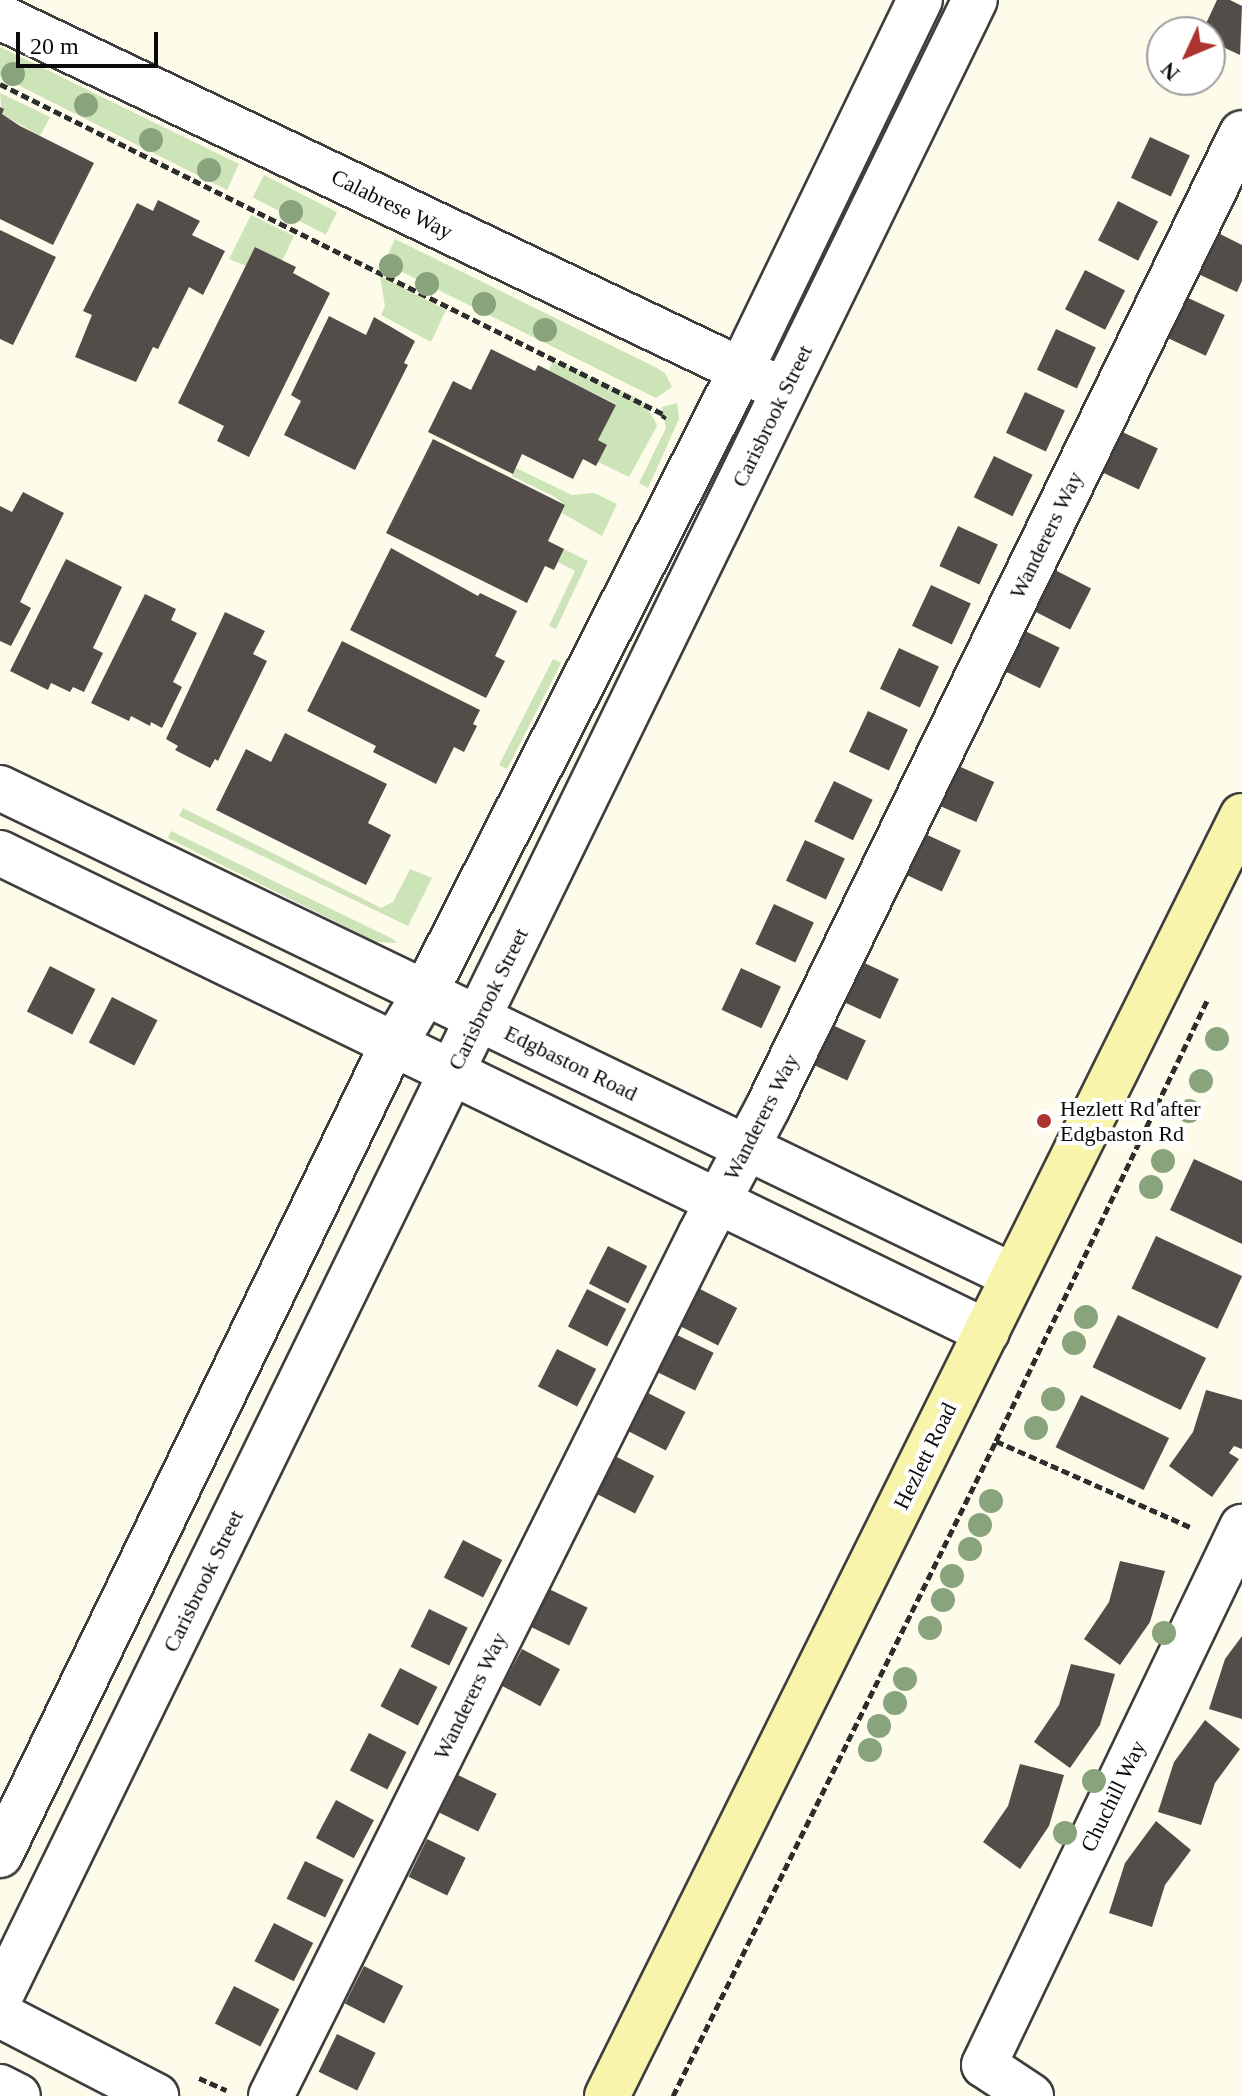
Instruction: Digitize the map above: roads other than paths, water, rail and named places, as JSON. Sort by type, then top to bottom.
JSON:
[{"type":"main road","name":"Hezlett Road","points":[[607,2096],[1242,816]]},
{"type":"street","points":[[0,1855],[394,1043],[425,993],[741,370],[920,0]]},
{"type":"street","name":"Carisbrook Street","points":[[0,1997],[975,0]]},
{"type":"street","name":"Calabrese Way","points":[[0,17],[784,391]]},
{"type":"street","name":"Wanderers Way","points":[[271,2096],[746,1148],[1242,133]]},
{"type":"street","name":"Edgbaston Road","points":[[0,788],[1013,1276]]},
{"type":"street","points":[[0,853],[719,1199],[987,1332]]},
{"type":"street","name":"Chuchill Way","points":[[1031,2096],[984,2065],[1237,1537]]},
{"type":"street","points":[[0,2015],[156,2096]]},
{"type":"street","points":[[0,2087],[18,2096]]},
{"type":"place","name":"Hezlett Rd after Edgbaston Rd","points":[[1044,1121]]}]
